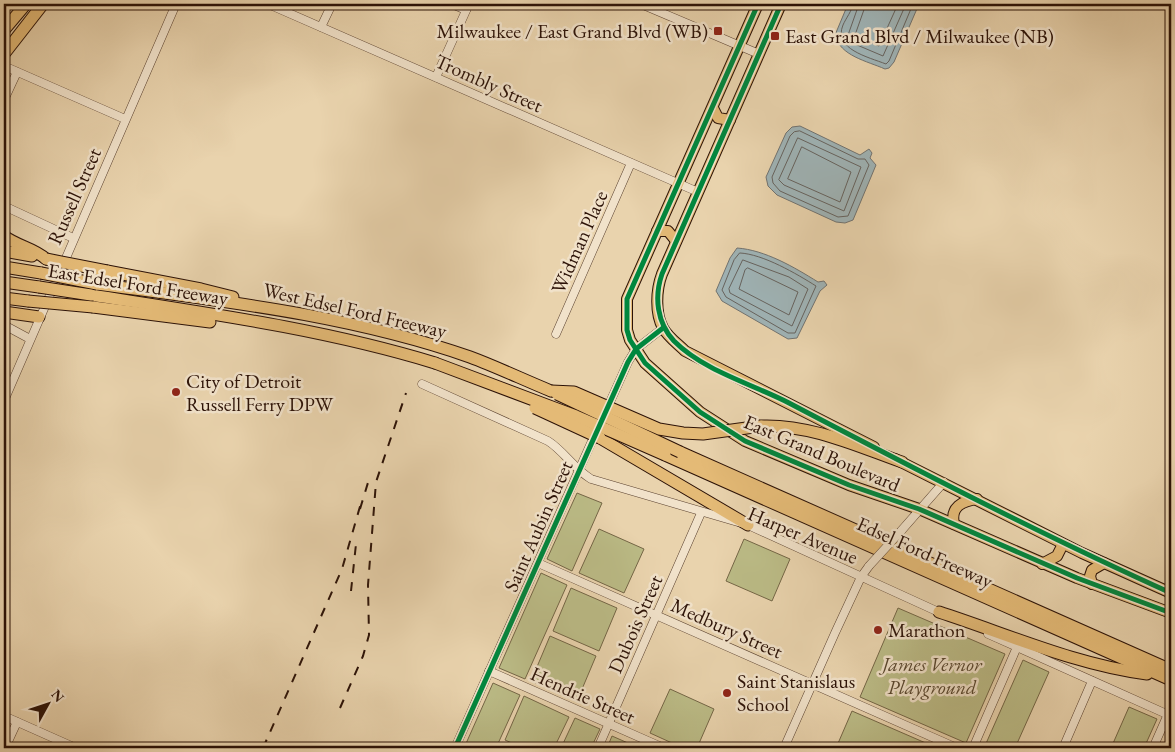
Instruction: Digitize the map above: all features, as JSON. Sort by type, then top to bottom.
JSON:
[{"type":"highway","points":[[4,30],[26,4]]},
{"type":"highway","points":[[4,54],[43,4]]},
{"type":"highway","points":[[4,236],[19,250]]},
{"type":"highway","points":[[4,251],[19,250],[46,259],[219,293],[244,304]]},
{"type":"highway","name":"West Edsel Ford Freeway","points":[[4,267],[97,284],[244,304],[369,329],[470,357],[551,391],[680,452]]},
{"type":"highway","name":"East Edsel Ford Freeway","points":[[4,282],[39,287],[92,301],[216,323],[249,321],[362,343],[435,363],[576,416],[665,455]]},
{"type":"highway","points":[[4,300],[92,301]]},
{"type":"highway","points":[[4,312],[39,317]]},
{"type":"highway","points":[[435,363],[600,438],[748,525]]},
{"type":"highway","points":[[551,391],[574,392],[659,429],[703,434],[783,425],[802,428],[902,462]]},
{"type":"highway","name":"Edsel Ford Freeway","points":[[680,452],[1171,670]]},
{"type":"highway","name":"Edsel Ford Freeway","points":[[665,455],[1171,680]]},
{"type":"highway","points":[[939,612],[1074,657],[1126,671],[1160,675]]},
{"type":"main road","name":"East Grand Boulevard","points":[[758,4],[627,299],[626,330],[645,363],[700,412],[745,441],[849,485],[920,509],[1042,564],[1171,613]]},
{"type":"main road","points":[[664,328],[659,310],[658,288],[662,274],[780,4]]},
{"type":"main road","points":[[713,108],[718,118],[730,120]]},
{"type":"main road","points":[[658,231],[668,231],[676,241]]},
{"type":"main road","name":"East Grand Boulevard","points":[[664,328],[685,351],[707,364],[780,398],[1063,544],[1171,593]]},
{"type":"main road","points":[[954,524],[953,515],[957,506],[977,499]]},
{"type":"main road","points":[[1042,564],[1057,556],[1063,544]]},
{"type":"main road","points":[[1092,584],[1090,576],[1092,570],[1104,563]]},
{"type":"street","name":"Russell Street","points":[[4,401],[176,4]]},
{"type":"street","name":"Trombly Street","points":[[268,4],[698,192]]},
{"type":"street","points":[[321,27],[332,4]]},
{"type":"street","points":[[436,77],[468,7],[452,4]]},
{"type":"street","points":[[641,4],[759,54]]},
{"type":"street","points":[[5,67],[125,120]]},
{"type":"street","points":[[4,100],[17,72]]},
{"type":"street","name":"Widman Place","points":[[556,334],[631,163]]},
{"type":"street","points":[[4,206],[73,238]]},
{"type":"street","points":[[4,325],[30,339]]},
{"type":"street","name":"Saint Aubin Street","points":[[455,748],[628,362],[636,349],[664,328]]},
{"type":"street","name":"Harper Avenue","points":[[422,384],[548,441],[555,446],[578,472],[590,479],[748,525],[1169,715]]},
{"type":"street","points":[[784,748],[861,577],[944,482]]},
{"type":"street","name":"Dubois Street","points":[[598,748],[702,513]]},
{"type":"street","name":"Medbury Street","points":[[538,563],[957,748]]},
{"type":"street","points":[[973,748],[1017,647]]},
{"type":"street","name":"Hendrie Street","points":[[489,671],[664,748]]},
{"type":"street","points":[[1063,748],[1092,681]]},
{"type":"street","points":[[1153,748],[1169,715]]},
{"type":"street","points":[[4,716],[76,748]]},
{"type":"street","points":[[5,748],[17,722]]},
{"type":"green space","points":[[577,493],[602,503],[572,571],[547,559]]},
{"type":"green space","points":[[599,529],[644,549],[624,593],[579,573]]},
{"type":"green space","points":[[744,539],[790,559],[772,601],[726,581]]},
{"type":"green space","points":[[541,573],[567,585],[525,679],[499,668]]},
{"type":"green space","points":[[571,588],[617,608],[599,651],[553,631]]},
{"type":"green space","name":"James Vernor Playground","points":[[898,608],[1005,654],[966,743],[860,697]]},
{"type":"green space","points":[[550,636],[596,656],[577,701],[531,681]]},
{"type":"green space","points":[[1023,660],[1049,672],[1015,748],[984,748]]},
{"type":"green space","points":[[493,683],[520,695],[496,748],[464,748]]},
{"type":"green space","points":[[670,689],[714,709],[697,748],[683,748],[650,733]]},
{"type":"green space","points":[[524,696],[569,717],[554,748],[523,748],[505,740]]},
{"type":"green space","points":[[1129,707],[1157,719],[1144,748],[1111,748]]},
{"type":"green space","points":[[852,711],[928,744],[927,748],[836,748]]},
{"type":"green space","points":[[575,718],[600,729],[591,748],[561,748]]},
{"type":"green space","points":[[612,736],[637,747],[637,748],[607,748]]},
{"type":"water","points":[[848,4],[919,4],[894,62],[889,68],[885,69],[855,57],[842,48],[838,42],[835,35]]},
{"type":"water","points":[[800,126],[860,155],[869,149],[872,153],[870,158],[876,165],[853,220],[845,223],[836,222],[777,195],[768,186],[766,177],[786,133],[792,127]]},
{"type":"water","points":[[737,248],[748,249],[769,256],[818,282],[824,281],[827,285],[820,291],[797,338],[788,339],[722,301],[716,291],[730,258]]},
{"type":"railway","points":[[340,708],[363,656],[369,635],[368,585],[376,482],[406,393]]},
{"type":"railway","points":[[360,509],[370,476]]},
{"type":"railway","points":[[263,748],[342,569],[361,503]]},
{"type":"railway","points":[[351,591],[356,544]]},
{"type":"cycle path","points":[[758,4],[627,299],[627,330],[630,340],[645,363],[700,412],[745,441],[849,485],[919,509],[1077,578],[1171,613]]},
{"type":"cycle path","points":[[781,4],[662,274],[658,301],[661,318],[668,334],[699,361],[714,369],[775,396],[1027,525],[1171,593]]},
{"type":"cycle path","points":[[455,748],[628,362],[636,349],[663,328]]},
{"type":"place","name":"Milwaukee / East Grand Blvd (WB)","points":[[718,31]]},
{"type":"place","name":"East Grand Blvd / Milwaukee (NB)","points":[[775,36]]},
{"type":"place","name":"City of Detroit Russell Ferry DPW","points":[[176,392]]},
{"type":"place","name":"Marathon","points":[[878,630]]},
{"type":"place","name":"Saint Stanislaus School","points":[[727,693]]}]
